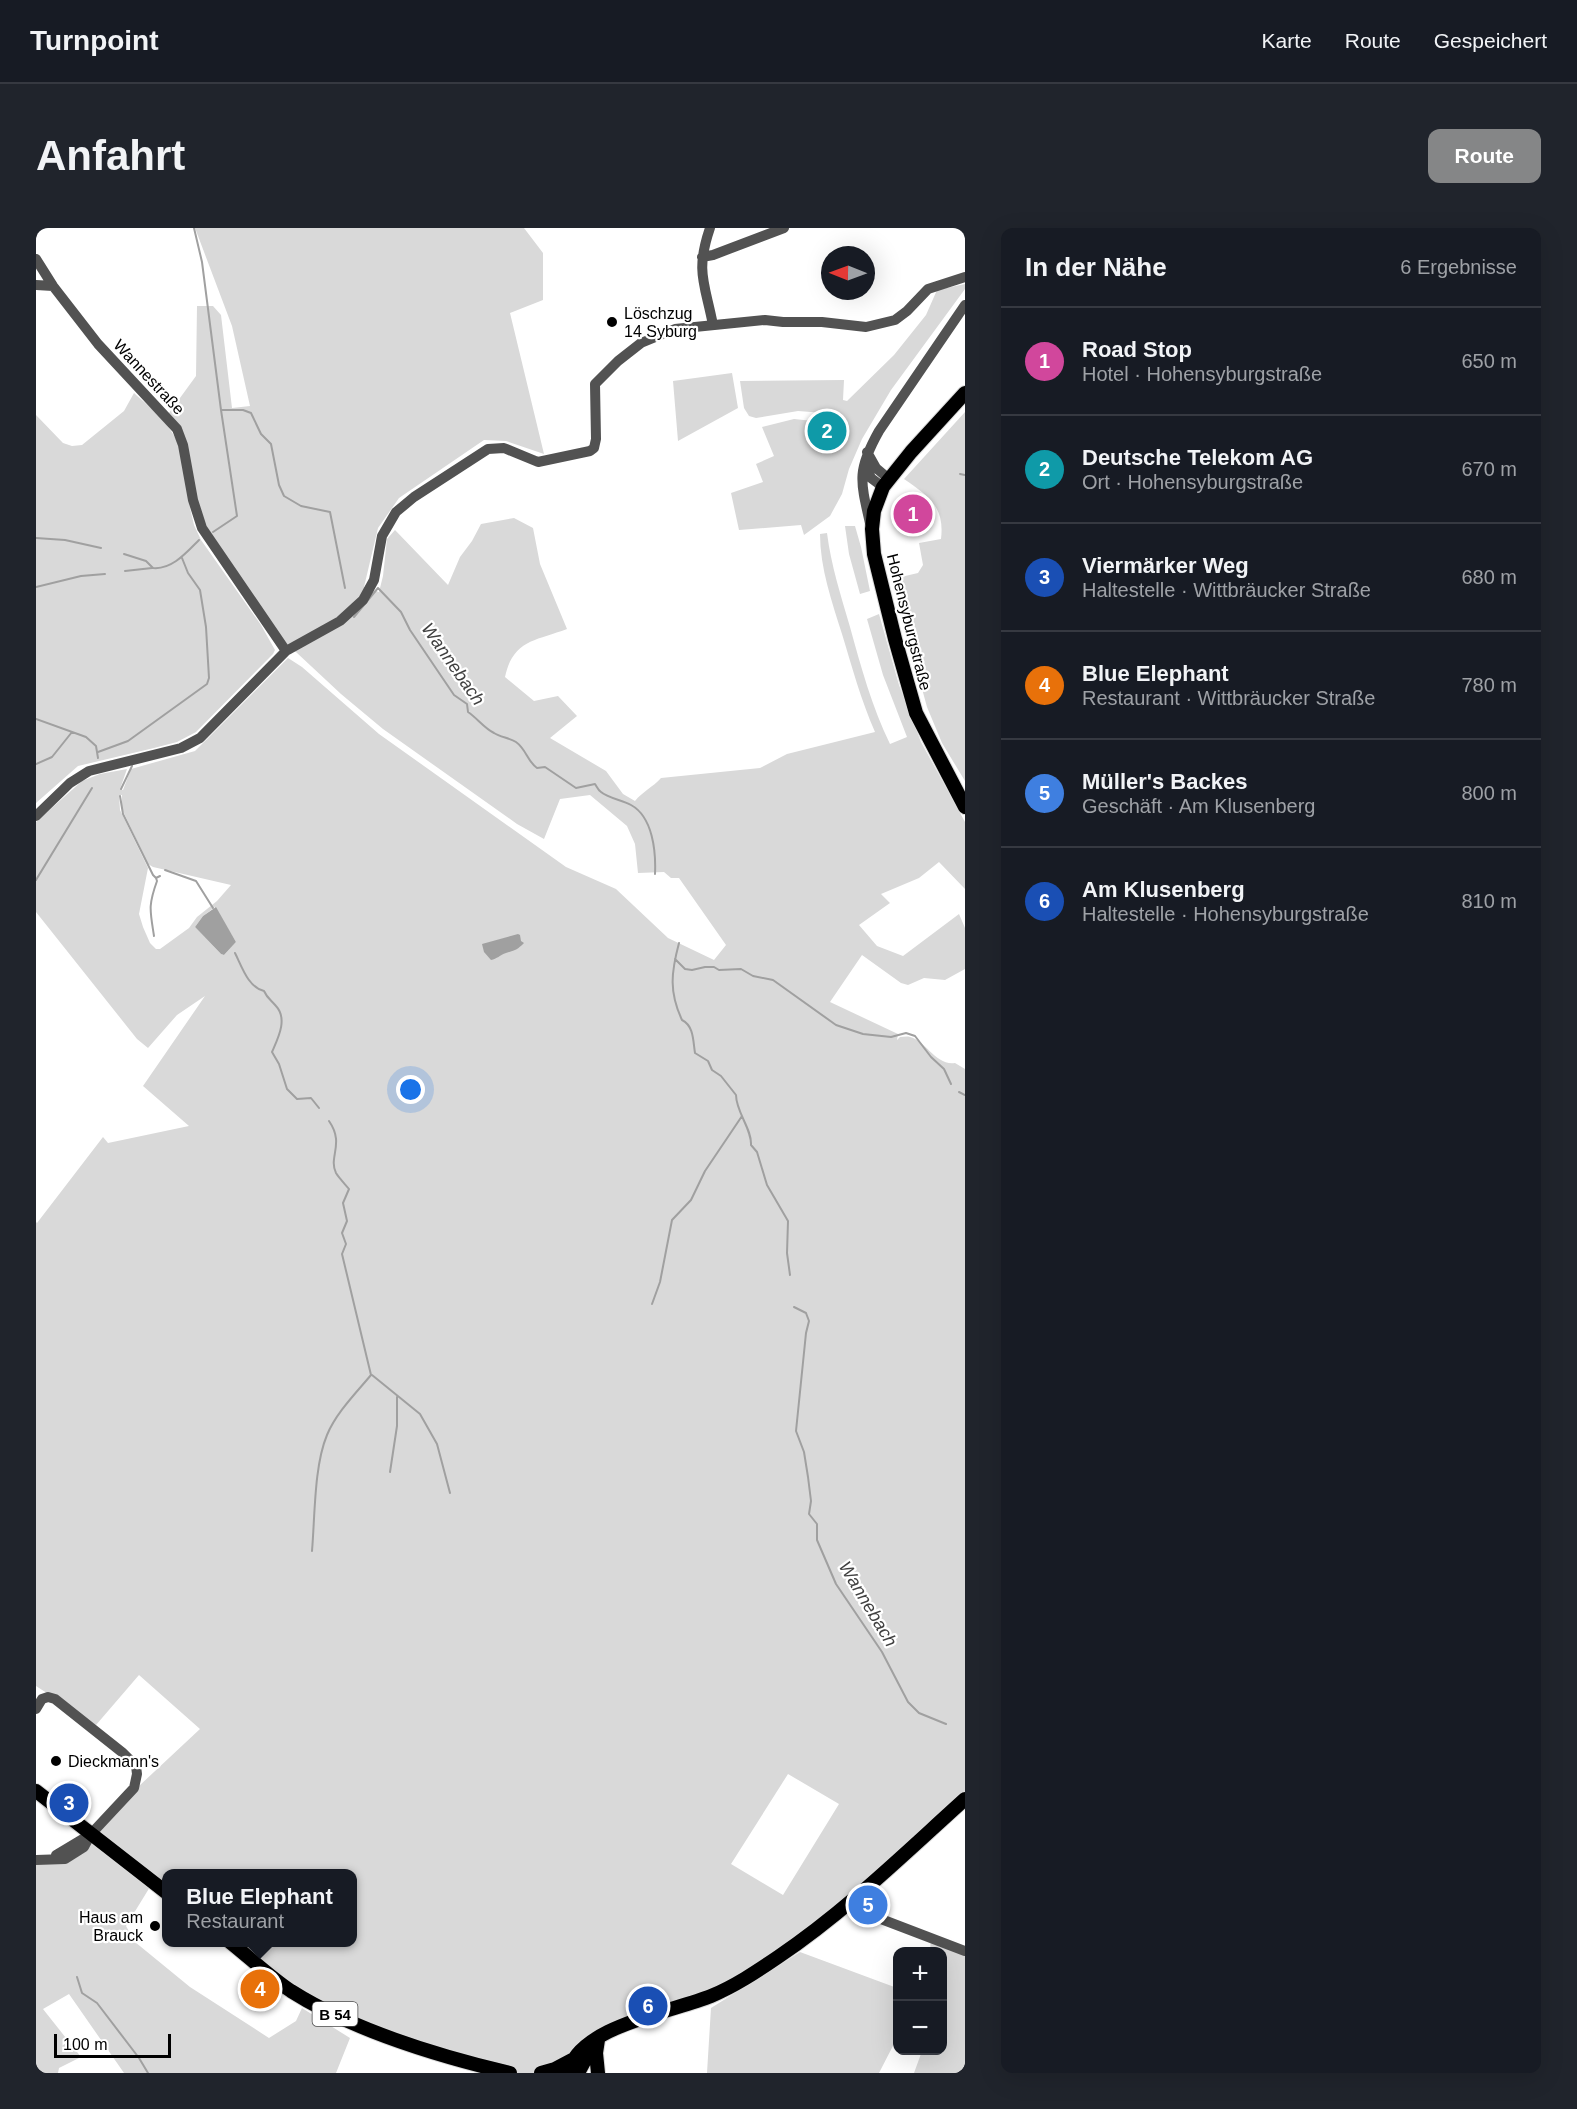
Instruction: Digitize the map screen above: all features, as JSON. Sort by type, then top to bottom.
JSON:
[{"type":"main road","name":"Hohensyburgstraße","points":[[965,393],[942,416],[886,483],[874,511],[872,529],[874,554],[913,703],[965,807]]},
{"type":"main road","points":[[36,1791],[162,1889]]},
{"type":"main road","points":[[541,2073],[555,2069],[573,2069],[599,2038],[629,2022],[701,2000],[730,1987],[798,1943],[847,1906],[965,1799]]},
{"type":"main road","name":"B 54","points":[[236,1947],[291,1991],[362,2028],[408,2044],[510,2073]]},
{"type":"main road","points":[[598,2073],[596,2053],[599,2038]]},
{"type":"street","points":[[710,228],[702,257],[702,283],[713,325]]},
{"type":"street","points":[[702,257],[784,228]]},
{"type":"street","name":"Wannestraße","points":[[36,259],[53,286],[121,371],[177,429],[183,444],[193,500],[202,528],[286,651]]},
{"type":"street","points":[[36,816],[70,783],[89,771],[181,748],[200,738],[286,651],[340,621],[363,600],[374,580],[382,536],[396,512],[414,496],[488,449],[504,448],[538,462],[590,451],[594,448],[597,439],[594,386],[618,361],[647,341],[675,328],[765,320],[822,322],[866,327],[895,320],[928,289],[965,277]]},
{"type":"street","points":[[36,285],[53,286]]},
{"type":"street","points":[[872,529],[861,471],[866,456],[879,431],[965,305]]},
{"type":"street","points":[[866,456],[871,478],[886,483]]},
{"type":"street","points":[[36,1709],[42,1699],[48,1697],[55,1699],[123,1752],[135,1766],[137,1774],[134,1788],[91,1834],[84,1848],[64,1859],[36,1860]]},
{"type":"street","points":[[847,1906],[965,1952]]},
{"type":"shaded area","points":[[195,228],[524,228],[543,253],[543,300],[510,313],[544,454],[506,441],[484,440],[399,498],[378,528],[364,587],[379,592],[387,539],[395,530],[448,585],[460,557],[481,524],[514,518],[533,528],[540,564],[567,629],[535,640],[520,649],[509,665],[505,677],[534,701],[558,696],[577,716],[550,738],[606,771],[623,794],[635,801],[661,778],[760,768],[787,754],[875,732],[865,708],[827,585],[820,534],[827,533],[831,557],[863,672],[890,744],[907,737],[883,675],[867,619],[879,614],[899,685],[921,742],[965,822],[965,889],[939,862],[919,878],[881,894],[890,903],[859,925],[877,946],[903,956],[959,914],[965,928],[965,969],[945,980],[924,978],[908,985],[901,983],[862,955],[830,1002],[898,1034],[897,1040],[900,1037],[915,1039],[942,1061],[955,1063],[965,1069],[965,1799],[864,1891],[746,1978],[613,2030],[578,2073],[510,2073],[408,2044],[291,1991],[235,1947],[357,1947],[357,1869],[162,1869],[162,1889],[153,1882],[126,1926],[135,1942],[190,1987],[269,2038],[296,2021],[302,2008],[350,2038],[336,2073],[124,2073],[69,1994],[43,2009],[81,2057],[59,2068],[58,2073],[36,2073],[36,1860],[50,1859],[108,1815],[200,1729],[139,1675],[96,1725],[36,1686],[36,1222],[103,1137],[108,1143],[189,1126],[143,1086],[205,996],[177,1015],[148,1048],[137,1039],[36,912],[36,822],[82,781],[100,774],[127,769],[120,789],[123,790],[131,769],[195,751],[288,658],[302,667],[379,734],[566,867],[616,889],[668,938],[714,960],[726,945],[679,878],[671,878],[664,872],[638,873],[635,844],[627,826],[590,795],[560,799],[544,839],[517,824],[383,729],[341,694],[282,639],[199,515],[169,413],[196,376],[197,306],[213,306],[221,315],[232,408],[250,406],[232,326]],"holes":[[[119,795],[122,795],[122,809],[148,864],[231,885],[217,901],[197,917],[189,928],[160,949],[156,949],[150,943],[139,914],[148,868],[120,810]],[[215,907],[236,942],[224,955],[195,927],[203,916]],[[788,1774],[839,1804],[783,1895],[731,1864]]]},
{"type":"shaded area","points":[[965,284],[965,289],[891,390],[862,439],[849,469],[842,494],[830,516],[804,535],[801,525],[739,530],[731,493],[763,482],[756,464],[774,456],[762,427],[794,419],[842,424],[841,417],[837,414],[798,411],[756,418],[749,416],[744,408],[740,381],[844,380],[843,400],[847,401],[894,355],[926,315],[937,290]]},
{"type":"shaded area","points":[[732,373],[738,408],[678,441],[673,381]]},
{"type":"shaded area","points":[[134,393],[161,418],[176,439],[180,448],[194,525],[201,540],[261,625],[275,650],[196,732],[177,742],[78,766],[36,803],[36,415],[63,443],[72,446],[82,445],[124,411]]},
{"type":"shaded area","points":[[965,412],[965,781],[942,743],[927,707],[892,579],[918,573],[923,565],[919,543],[941,539],[940,518],[933,503],[904,479]]},
{"type":"shaded area","points":[[845,526],[855,526],[870,591],[860,594],[849,554]]},
{"type":"shaded area","points":[[216,907],[236,942],[224,955],[195,927],[203,916]]},
{"type":"shaded area","points":[[518,934],[524,943],[516,950],[491,960],[484,952],[482,944]]},
{"type":"shaded area","points":[[931,1938],[965,1951],[965,2073],[914,2073],[921,2055],[947,2055],[947,1947],[930,1947]]},
{"type":"shaded area","points":[[800,1952],[893,1987],[893,2046],[879,2073],[707,2073],[711,2008]]},
{"type":"waterway","name":"Wannebach","points":[[194,228],[202,262],[221,410],[243,410],[251,413],[261,434],[271,444],[279,485],[284,496],[301,506],[330,512],[345,588]]},
{"type":"waterway","points":[[213,532],[237,516],[221,410]]},
{"type":"waterway","points":[[960,474],[965,475]]},
{"type":"waterway","points":[[36,538],[65,540],[101,548]]},
{"type":"waterway","points":[[124,554],[146,561],[153,568],[160,568],[179,559],[199,540]]},
{"type":"waterway","points":[[98,752],[128,741],[207,684],[209,678],[206,627],[200,590],[188,573],[182,558]]},
{"type":"waterway","points":[[125,571],[152,568]]},
{"type":"waterway","points":[[36,587],[81,576],[105,574]]},
{"type":"waterway","name":"Wannebach","points":[[354,617],[378,588],[401,612],[410,630],[454,695],[467,704],[468,712],[484,726],[516,742],[537,768],[545,767],[576,788],[595,784],[604,794],[627,803],[638,811],[649,826],[652,836],[655,874]]},
{"type":"waterway","points":[[36,719],[86,737],[96,746],[98,758]]},
{"type":"waterway","points":[[36,764],[52,757],[72,732]]},
{"type":"waterway","points":[[121,789],[132,766]]},
{"type":"waterway","points":[[36,880],[92,788]]},
{"type":"waterway","points":[[120,796],[123,814],[153,875],[156,878],[160,876]]},
{"type":"waterway","points":[[165,870],[196,881],[213,908]]},
{"type":"waterway","points":[[154,936],[151,908],[156,878]]},
{"type":"waterway","name":"Wannebach","points":[[679,943],[673,982],[678,1010],[682,1020],[691,1030],[695,1053],[708,1061],[712,1070],[721,1076],[736,1095],[738,1108],[749,1133],[751,1145],[757,1152],[767,1185],[788,1221],[787,1253],[790,1275]]},
{"type":"waterway","points":[[235,953],[250,981],[258,989],[264,991],[280,1011],[281,1029],[272,1052],[279,1064],[287,1089],[297,1099],[311,1098],[319,1108]]},
{"type":"waterway","points":[[675,959],[685,969],[705,967],[714,967],[719,970],[741,969],[753,976],[773,980],[836,1025],[863,1034],[891,1037],[906,1033],[915,1036],[931,1057],[944,1069],[951,1084]]},
{"type":"waterway","points":[[959,1092],[965,1095]]},
{"type":"waterway","points":[[652,1304],[660,1282],[672,1220],[691,1200],[705,1171],[742,1116]]},
{"type":"waterway","points":[[329,1121],[336,1137],[334,1167],[337,1175],[349,1189],[343,1203],[347,1221],[342,1233],[346,1244],[342,1254],[371,1375]]},
{"type":"waterway","name":"Wannebach","points":[[794,1307],[806,1313],[809,1321],[796,1431],[804,1452],[811,1501],[809,1514],[817,1524],[817,1540],[836,1584],[882,1652],[908,1702],[919,1713],[946,1724]]},
{"type":"waterway","points":[[312,1551],[317,1476],[327,1435],[336,1419],[371,1375]]},
{"type":"waterway","points":[[372,1375],[420,1414],[437,1444],[450,1493]]},
{"type":"waterway","points":[[390,1472],[397,1426],[397,1397]]},
{"type":"waterway","points":[[77,1977],[82,1993],[97,2003],[148,2073]]},
{"type":"place","name":"Löschzug 14 Syburg","points":[[612,322]]},
{"type":"place","name":"Deutsche Telekom AG","points":[[827,431]]},
{"type":"place","name":"Road Stop","points":[[913,514]]},
{"type":"place","name":"Dieckmann's","points":[[56,1761]]},
{"type":"place","name":"Viermärker Weg","points":[[69,1803]]},
{"type":"place","name":"Müller's Backes","points":[[868,1905]]},
{"type":"place","name":"Haus am Brauck","points":[[155,1926]]},
{"type":"place","name":"Blue Elephant","points":[[260,1989]]},
{"type":"place","name":"Am Klusenberg","points":[[648,2006]]}]
